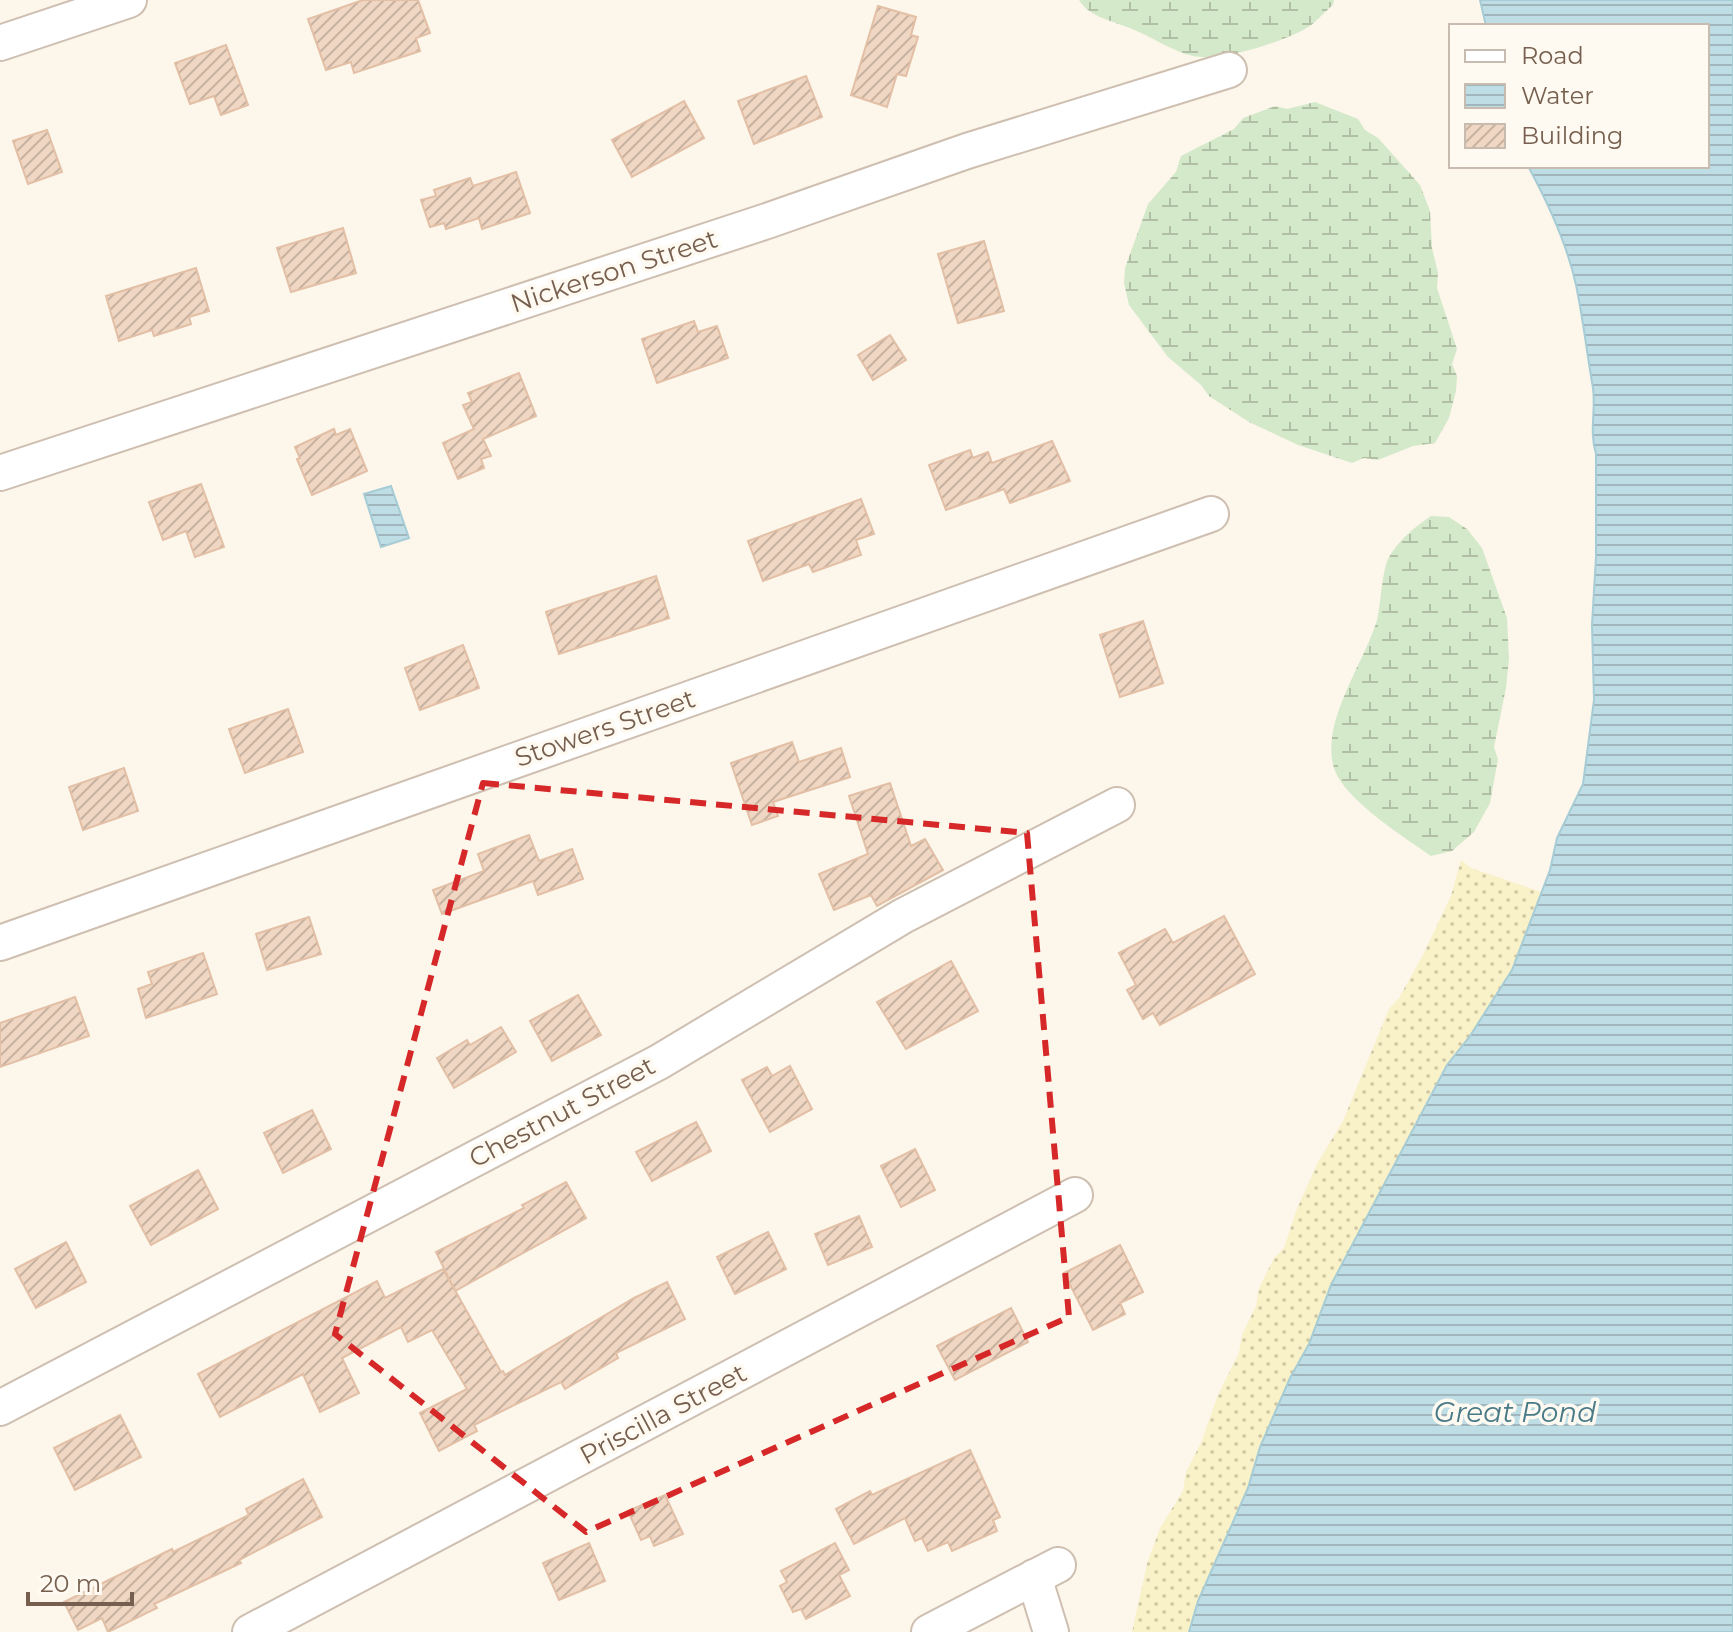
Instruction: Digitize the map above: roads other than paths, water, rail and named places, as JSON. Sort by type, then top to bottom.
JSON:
[{"type":"street","points":[[0,43],[129,0]]},
{"type":"street","name":"Nickerson Street","points":[[0,473],[752,226],[967,151],[1229,70]]},
{"type":"street","name":"Stowers Street","points":[[0,943],[1211,514]]},
{"type":"street","name":"Chestnut Street","points":[[0,1408],[659,1062],[903,916],[1117,805]]},
{"type":"street","name":"Priscilla Street","points":[[250,1632],[1075,1195]]},
{"type":"street","points":[[929,1632],[1046,1571],[1051,1632]]},
{"type":"water","name":"Great Pond","points":[[1480,0],[1733,0],[1733,1632],[1189,1632],[1198,1601],[1248,1488],[1260,1447],[1290,1378],[1309,1344],[1331,1285],[1447,1065],[1470,1036],[1512,970],[1550,870],[1557,838],[1583,784],[1594,700],[1592,625],[1596,557],[1596,454],[1593,388],[1581,310],[1568,254],[1529,168],[1709,168],[1709,24],[1486,24]]},
{"type":"water","points":[[391,486],[409,538],[381,547],[364,494]]}]
